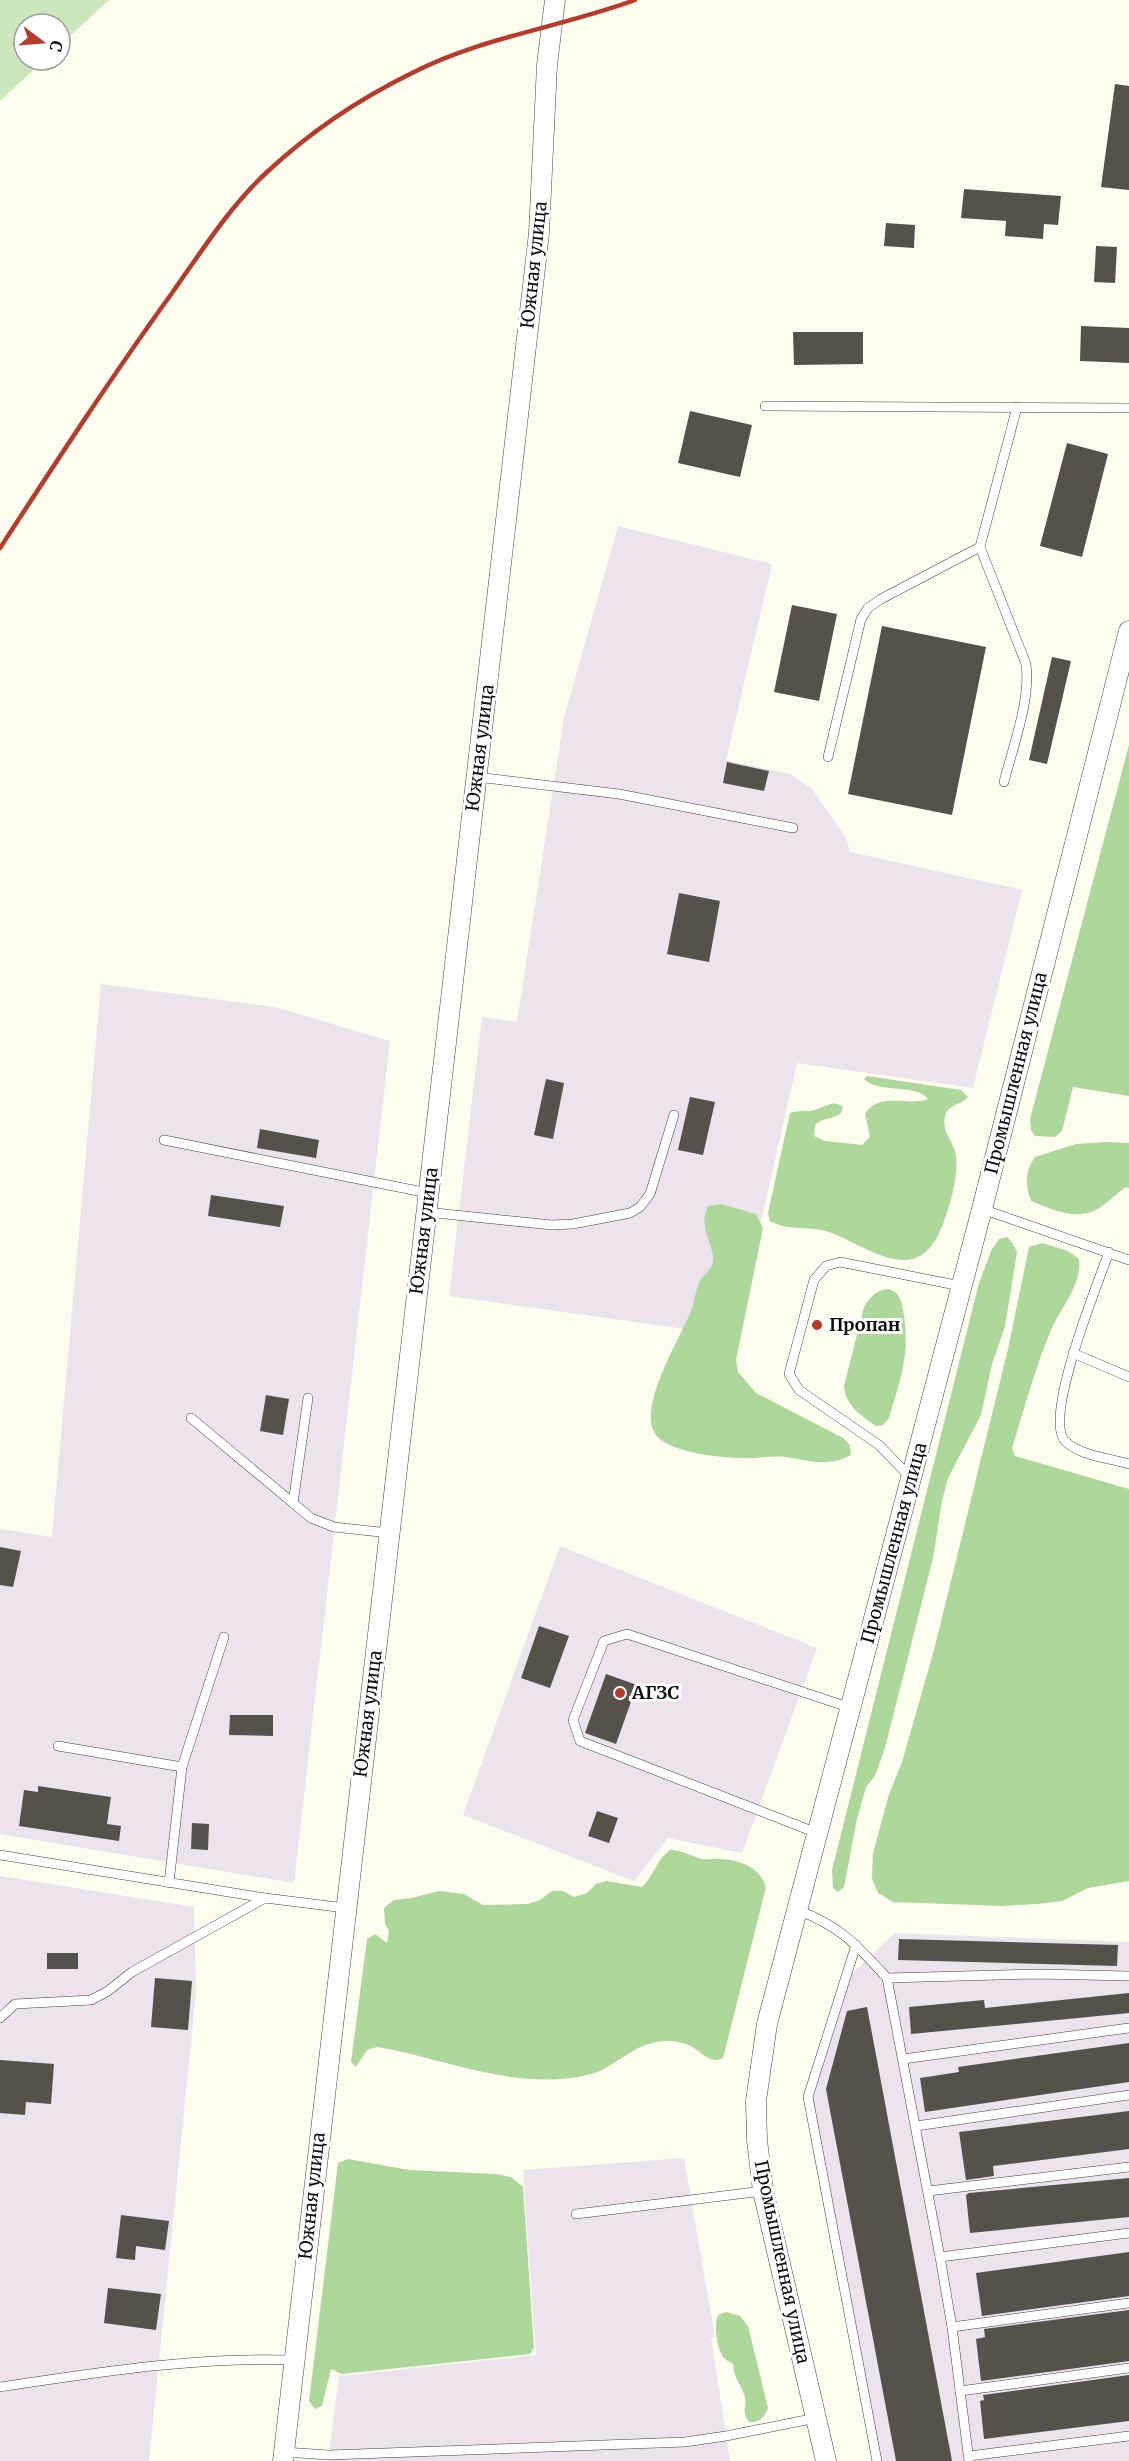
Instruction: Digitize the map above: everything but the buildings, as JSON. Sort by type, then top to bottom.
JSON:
[{"type":"street","name":"Южная улица","points":[[283,2457],[539,233],[547,65],[555,0]]},
{"type":"street","name":"Промышленная улица","points":[[826,2461],[763,2191],[757,2139],[756,2101],[767,2024],[962,1286],[1129,631]]},
{"type":"lane","points":[[765,406],[1129,408]]},
{"type":"lane","points":[[1004,782],[1028,677],[1026,664],[980,547],[1017,407]]},
{"type":"lane","points":[[828,757],[861,619],[868,609],[881,599],[980,547]]},
{"type":"lane","points":[[477,777],[609,792],[793,828]]},
{"type":"lane","points":[[164,1140],[427,1202],[552,1226],[630,1213],[640,1207],[650,1194],[674,1115]]},
{"type":"lane","points":[[982,1209],[1129,1260]]},
{"type":"lane","points":[[1109,1252],[1073,1353],[1058,1425],[1063,1439],[1077,1450],[1129,1464]]},
{"type":"lane","points":[[911,1478],[879,1445],[799,1390],[789,1374],[814,1280],[826,1266],[840,1262],[962,1286]]},
{"type":"lane","points":[[1073,1353],[1129,1377]]},
{"type":"lane","points":[[293,1503],[308,1398]]},
{"type":"lane","points":[[191,1418],[319,1523],[334,1527],[389,1533]]},
{"type":"lane","points":[[818,1834],[580,1741],[573,1720],[604,1641],[627,1634],[851,1708]]},
{"type":"lane","points":[[168,1883],[182,1767],[224,1637]]},
{"type":"lane","points":[[58,1746],[182,1767]]},
{"type":"lane","points":[[0,1855],[168,1883],[345,1908]]},
{"type":"lane","points":[[0,2018],[15,2004],[91,2000],[108,1991],[132,1972],[266,1898]]},
{"type":"lane","points":[[798,1910],[824,1920],[841,1931],[888,1978],[952,2326],[969,2459],[1129,2436]]},
{"type":"lane","points":[[856,1945],[808,2097],[877,2461]]},
{"type":"lane","points":[[888,1978],[1038,1974],[1129,1976]]},
{"type":"lane","points":[[903,2059],[1129,2028]]},
{"type":"lane","points":[[916,2126],[1129,2095]]},
{"type":"lane","points":[[928,2191],[1129,2167]]},
{"type":"lane","points":[[576,2214],[763,2191]]},
{"type":"lane","points":[[940,2257],[1129,2233]]},
{"type":"lane","points":[[952,2326],[1129,2302]]},
{"type":"lane","points":[[0,2387],[159,2364],[237,2359],[294,2360]]},
{"type":"lane","points":[[960,2391],[1129,2368]]},
{"type":"lane","points":[[283,2457],[685,2442],[816,2418]]},
{"type":"shaded area","points":[[618,526],[772,564],[726,760],[790,774],[812,789],[846,838],[850,852],[1022,890],[973,1088],[797,1063],[735,1336],[449,1296],[482,1017],[517,1022],[564,718]]},
{"type":"shaded area","points":[[101,984],[275,1007],[390,1041],[294,1883],[0,1834],[0,1529],[52,1537]]},
{"type":"shaded area","points":[[560,1546],[817,1648],[742,1853],[668,1838],[634,1881],[463,1815]]},
{"type":"shaded area","points":[[0,1876],[194,1907],[196,1992],[149,2461],[0,2461]]},
{"type":"shaded area","points":[[895,1933],[1129,1942],[1129,2461],[872,2461],[804,2097],[839,1986]]},
{"type":"shaded area","points":[[684,2158],[715,2337],[711,2338],[730,2461],[328,2461],[339,2376],[536,2355],[523,2170]]},
{"type":"green space","points":[[0,0],[109,0],[72,34],[72,12],[12,12],[12,72],[31,72],[0,101]]},
{"type":"green space","points":[[1129,745],[1129,1096],[1073,1087],[1062,1131],[1055,1137],[1035,1136],[1031,1130],[1030,1119]]},
{"type":"green space","points":[[867,1076],[961,1090],[968,1097],[949,1109],[944,1122],[956,1155],[954,1187],[945,1218],[935,1240],[924,1253],[912,1259],[898,1260],[882,1256],[832,1233],[817,1229],[793,1228],[777,1224],[770,1221],[768,1213],[790,1113],[815,1110],[832,1104],[839,1105],[843,1107],[841,1113],[815,1125],[814,1136],[825,1141],[862,1145],[870,1137],[865,1114],[871,1107],[886,1101],[928,1099],[915,1091],[871,1084],[864,1079]]},
{"type":"green space","points":[[1129,1143],[1129,1188],[1126,1187],[1095,1210],[1084,1214],[1060,1212],[1031,1201],[1027,1178],[1035,1157],[1076,1144]]},
{"type":"green space","points":[[721,1204],[756,1214],[763,1228],[736,1360],[738,1372],[756,1393],[843,1438],[850,1445],[851,1455],[826,1462],[782,1457],[717,1456],[686,1451],[672,1446],[661,1440],[654,1432],[651,1421],[655,1391],[693,1306],[700,1281],[713,1261],[706,1232],[705,1215],[708,1206]]},
{"type":"green space","points":[[1007,1237],[1017,1252],[1005,1326],[992,1364],[981,1415],[948,1478],[933,1558],[885,1748],[875,1776],[866,1787],[857,1819],[844,1887],[838,1892],[833,1888],[832,1870],[979,1283],[992,1249],[999,1239]]},
{"type":"green space","points":[[1042,1243],[1068,1251],[1079,1259],[1079,1269],[1070,1296],[1045,1344],[1012,1448],[1015,1456],[1129,1489],[1129,1881],[1088,1888],[1062,1901],[1037,1904],[1002,1906],[893,1902],[878,1893],[872,1879],[873,1853],[934,1650],[1008,1349],[1029,1247]]},
{"type":"green space","points":[[889,1289],[897,1294],[902,1304],[906,1330],[905,1356],[889,1418],[883,1425],[876,1426],[860,1414],[847,1399],[844,1386],[864,1307],[874,1294]]},
{"type":"green space","points":[[670,1850],[702,1859],[742,1863],[759,1874],[766,1887],[723,2058],[710,2059],[683,2043],[659,2041],[641,2047],[602,2070],[567,2079],[515,2078],[377,2047],[367,2050],[356,2067],[351,2062],[367,1939],[375,1934],[387,1943],[389,1931],[385,1924],[384,1908],[394,1900],[439,1891],[464,1894],[483,1905],[528,1904],[540,1900],[552,1891],[563,1891],[574,1897],[587,1893],[596,1884],[606,1881],[642,1887],[661,1858]]},
{"type":"green space","points":[[348,2159],[409,2170],[496,2174],[511,2177],[523,2187],[534,2348],[530,2354],[342,2374],[331,2369],[322,2406],[315,2409],[309,2401],[338,2163]]},
{"type":"green space","points":[[726,2312],[740,2316],[748,2326],[768,2408],[763,2417],[756,2421],[749,2422],[747,2418],[744,2394],[733,2364],[722,2355],[718,2344],[716,2332],[718,2315]]},
{"type":"railway","points":[[0,548],[106,387],[228,214],[253,185],[283,157],[354,105],[412,73],[466,50],[635,0]]},
{"type":"place","name":"Пропан","points":[[817,1325]]},
{"type":"place","name":"АГЗС","points":[[620,1693]]}]
